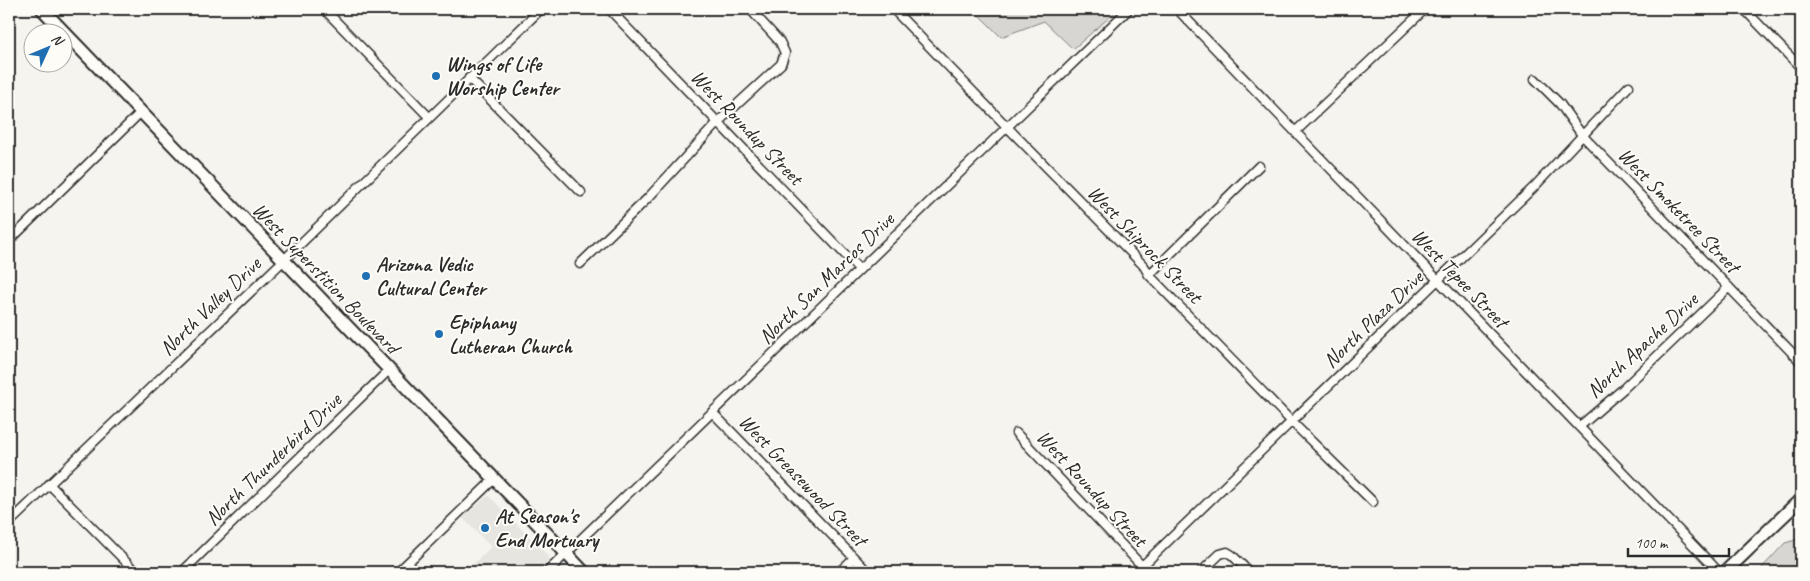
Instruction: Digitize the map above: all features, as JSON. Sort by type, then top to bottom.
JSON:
[{"type":"main road","name":"West Superstition Boulevard","points":[[42,9],[584,572]]},
{"type":"main road","points":[[1725,572],[1801,499]]},
{"type":"street","points":[[324,9],[429,117]]},
{"type":"street","name":"North Valley Drive","points":[[9,523],[284,260],[541,9]]},
{"type":"street","name":"West Roundup Street","points":[[609,9],[859,269]]},
{"type":"street","points":[[580,264],[648,198],[718,122],[781,64],[785,53],[780,42],[750,9]]},
{"type":"street","name":"West Shiprock Street","points":[[893,9],[1144,266],[1149,274],[1292,422],[1373,502]]},
{"type":"street","name":"North San Marcos Drive","points":[[547,572],[1129,9]]},
{"type":"street","name":"West Tepee Street","points":[[1176,9],[1719,572]]},
{"type":"street","points":[[1295,132],[1425,9]]},
{"type":"street","points":[[1744,9],[1801,68]]},
{"type":"street","points":[[469,78],[581,192]]},
{"type":"street","name":"West Smoketree Street","points":[[1535,79],[1560,104],[1582,135],[1801,362]]},
{"type":"street","name":"North Plaza Drive","points":[[1136,572],[1533,188],[1629,86]]},
{"type":"street","points":[[9,241],[141,112]]},
{"type":"street","points":[[1149,274],[1259,166]]},
{"type":"street","name":"North Apache Drive","points":[[1579,427],[1623,389],[1729,287]]},
{"type":"street","name":"North Thunderbird Drive","points":[[182,572],[389,370]]},
{"type":"street","name":"West Greasewood Street","points":[[712,412],[868,572]]},
{"type":"street","name":"West Roundup Street","points":[[1016,433],[1142,566]]},
{"type":"street","points":[[398,572],[494,479]]},
{"type":"street","points":[[49,484],[136,572]]},
{"type":"street","points":[[1201,572],[1220,554],[1227,552],[1249,572]]},
{"type":"street","points":[[840,572],[854,558]]},
{"type":"shaded area","points":[[973,9],[1119,9],[1073,49],[1044,21],[1001,37]]},
{"type":"shaded area","points":[[489,496],[549,557],[549,561],[537,572],[475,572],[470,567],[491,547],[463,518]]},
{"type":"shaded area","points":[[1801,540],[1801,572],[1758,572],[1785,543]]},
{"type":"place","name":"Wings of Life Worship Center","points":[[436,76]]},
{"type":"place","name":"Arizona Vedic Cultural Center","points":[[366,276]]},
{"type":"place","name":"Epiphany Lutheran Church","points":[[439,334]]},
{"type":"place","name":"At Season's End Mortuary","points":[[485,528]]}]
